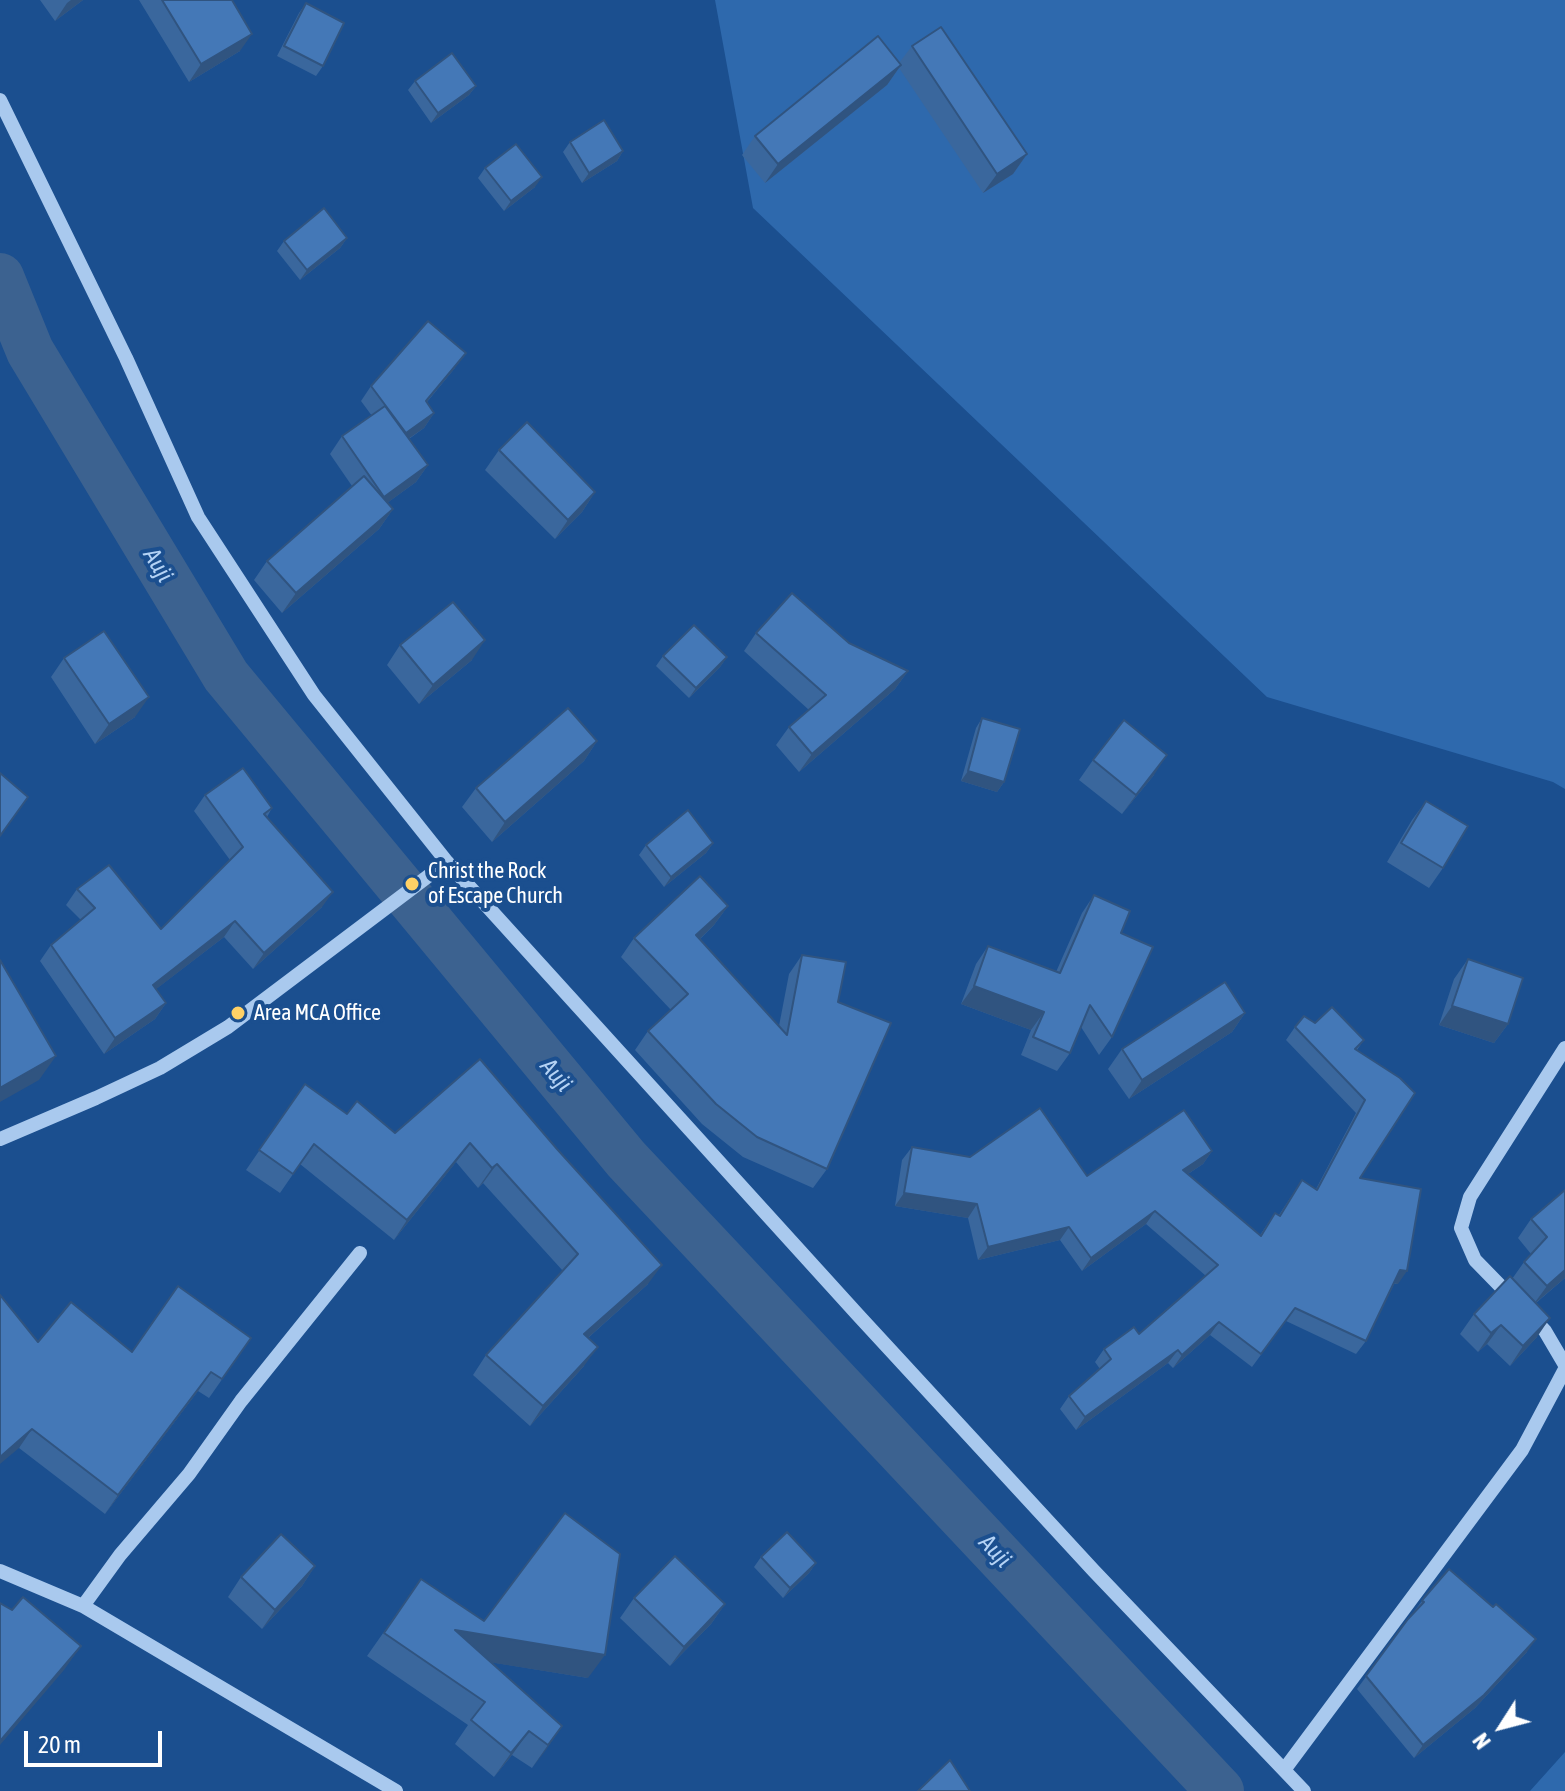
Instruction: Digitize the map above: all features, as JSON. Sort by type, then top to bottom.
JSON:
[{"type":"street","points":[[0,100],[126,358],[198,517],[314,695],[447,862],[1094,1571],[1304,1791]]},
{"type":"street","points":[[0,1139],[160,1068],[228,1027],[447,862]]},
{"type":"street","points":[[1284,1770],[1522,1450],[1565,1367],[1545,1331],[1475,1260],[1461,1228],[1470,1197],[1565,1048]]},
{"type":"street","points":[[83,1606],[360,1253]]},
{"type":"street","points":[[0,1571],[83,1606],[396,1791]]},
{"type":"shaded area","points":[[715,0],[1565,0],[1565,789],[1553,782],[1267,697],[753,208]]},
{"type":"shaded area","points":[[1565,1752],[1565,1791],[1530,1791]]},
{"type":"building","points":[[162,0],[232,0],[252,34],[201,64]]},
{"type":"building","points":[[306,3],[344,23],[323,66],[284,46]]},
{"type":"building","points":[[941,27],[1027,154],[997,174],[912,46]]},
{"type":"building","points":[[878,36],[901,65],[778,164],[755,136]]},
{"type":"building","points":[[452,53],[476,86],[438,113],[415,81]]},
{"type":"building","points":[[604,120],[623,151],[589,173],[570,142]]},
{"type":"building","points":[[516,144],[542,177],[511,201],[485,168]]},
{"type":"building","points":[[324,208],[347,238],[307,270],[284,241]]},
{"type":"building","points":[[428,321],[466,353],[426,401],[434,413],[406,433],[371,386]]},
{"type":"building","points":[[385,406],[428,465],[384,497],[342,436]]},
{"type":"building","points":[[527,422],[595,492],[568,520],[499,450]]},
{"type":"building","points":[[364,476],[393,509],[296,593],[267,561]]},
{"type":"building","points":[[792,593],[849,643],[908,671],[812,754],[789,727],[826,695],[756,633]]},
{"type":"building","points":[[453,602],[485,640],[433,685],[400,645]]},
{"type":"building","points":[[694,625],[727,657],[696,688],[663,656]]},
{"type":"building","points":[[104,631],[149,697],[109,724],[64,658]]},
{"type":"building","points":[[568,708],[597,741],[505,822],[476,788]]},
{"type":"building","points":[[982,718],[1020,729],[1004,782],[968,771]]},
{"type":"building","points":[[1124,720],[1167,755],[1136,795],[1093,760]]},
{"type":"building","points":[[243,768],[272,808],[264,814],[333,892],[264,953],[235,921],[153,985],[166,1003],[115,1038],[51,945],[95,908],[77,889],[109,865],[161,929],[243,847],[205,795]]},
{"type":"building","points":[[0,773],[28,797],[0,836]]},
{"type":"building","points":[[1426,801],[1468,826],[1443,868],[1401,843]]},
{"type":"building","points":[[688,810],[713,843],[671,877],[646,845]]},
{"type":"building","points":[[700,876],[728,906],[696,935],[787,1035],[802,955],[846,962],[838,1002],[891,1023],[827,1169],[757,1137],[716,1104],[648,1031],[688,994],[634,938]]},
{"type":"building","points":[[1094,895],[1130,911],[1121,933],[1153,947],[1112,1037],[1090,1005],[1070,1053],[1033,1037],[1044,1012],[974,986],[988,946],[1060,973]]},
{"type":"building","points":[[1468,959],[1523,978],[1508,1024],[1452,1006]]},
{"type":"building","points":[[0,960],[56,1056],[0,1088]]},
{"type":"building","points":[[1225,982],[1245,1013],[1142,1080],[1122,1049]]},
{"type":"building","points":[[1332,1007],[1364,1040],[1355,1049],[1400,1078],[1415,1093],[1360,1178],[1421,1189],[1407,1271],[1400,1270],[1366,1341],[1295,1308],[1261,1354],[1219,1322],[1182,1355],[1178,1350],[1085,1417],[1069,1396],[1111,1359],[1104,1349],[1134,1327],[1139,1334],[1218,1265],[1155,1211],[1091,1258],[1069,1227],[988,1247],[977,1204],[904,1193],[912,1147],[970,1157],[1040,1108],[1087,1176],[1184,1110],[1212,1151],[1183,1170],[1261,1236],[1275,1213],[1280,1216],[1302,1180],[1317,1190],[1365,1100],[1295,1027],[1304,1016],[1315,1023]]},
{"type":"building","points":[[480,1059],[662,1265],[584,1334],[598,1347],[543,1406],[486,1355],[578,1254],[497,1164],[492,1168],[470,1143],[407,1220],[314,1144],[293,1174],[259,1150],[305,1084],[347,1114],[357,1101],[395,1133]]},
{"type":"building","points":[[1565,1190],[1565,1270],[1547,1286],[1524,1262],[1547,1237],[1531,1219]]},
{"type":"building","points":[[1510,1276],[1550,1318],[1523,1346],[1501,1325],[1491,1333],[1474,1314]]},
{"type":"building","points":[[178,1286],[251,1338],[222,1379],[211,1372],[118,1495],[32,1429],[0,1457],[0,1295],[38,1342],[71,1302],[132,1352]]},
{"type":"building","points":[[565,1513],[620,1554],[605,1655],[455,1630],[562,1726],[548,1745],[529,1731],[511,1753],[471,1720],[485,1702],[384,1633],[421,1579],[484,1621]]},
{"type":"building","points":[[787,1532],[816,1563],[790,1588],[761,1557]]},
{"type":"building","points":[[281,1534],[315,1566],[275,1610],[241,1577]]},
{"type":"building","points":[[675,1556],[725,1604],[684,1647],[634,1598]]},
{"type":"building","points":[[1449,1569],[1536,1639],[1484,1695],[1423,1745],[1366,1676]]},
{"type":"building","points":[[23,1597],[81,1646],[0,1741],[0,1603],[12,1610]]},
{"type":"building","points":[[950,1760],[970,1791],[918,1791]]},
{"type":"waterway","name":"Auji","points":[[0,277],[30,351],[226,676],[626,1159],[1220,1791]]},
{"type":"place","name":"Christ the Rock of Escape Church","points":[[412,884]]},
{"type":"place","name":"Area MCA Office","points":[[238,1013]]}]
